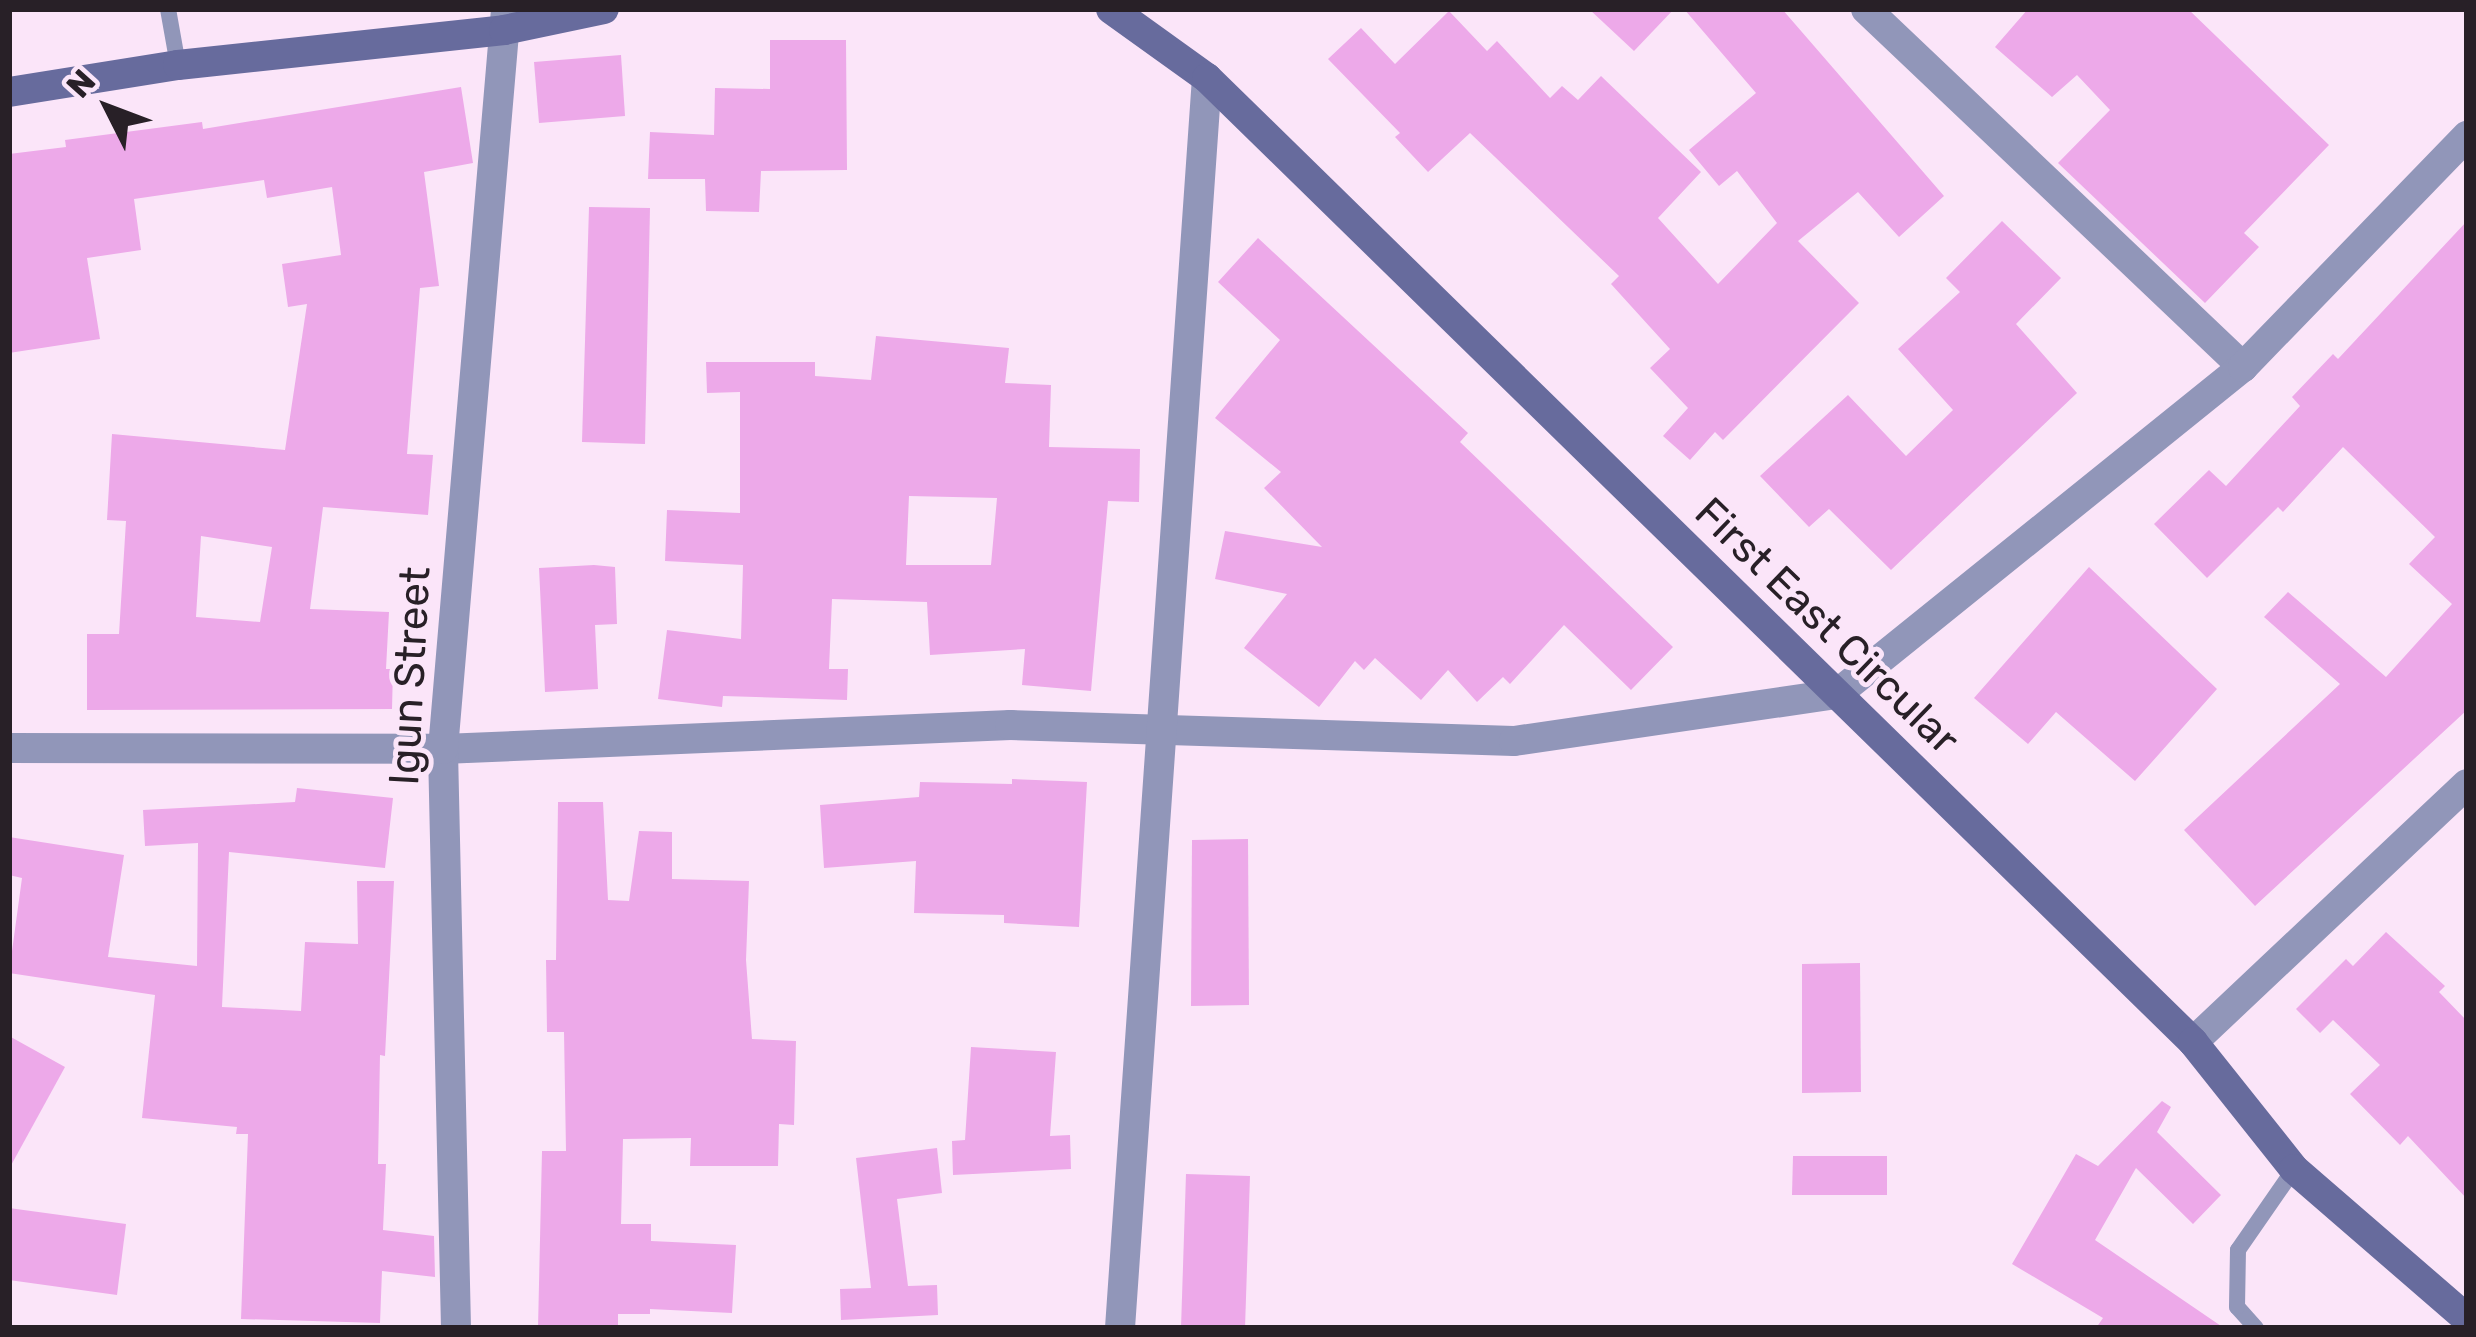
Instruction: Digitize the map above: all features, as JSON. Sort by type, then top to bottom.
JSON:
[{"type":"street","points":[[9,92],[604,9]]},
{"type":"street","name":"First East Circular","points":[[1111,9],[1207,78],[2193,1042],[2294,1168],[2467,1319]]},
{"type":"street","points":[[1866,9],[2243,367]]},
{"type":"street","name":"Igun Street","points":[[456,1328],[443,749],[505,20]]},
{"type":"street","points":[[1120,1328],[1207,78]]},
{"type":"street","points":[[9,748],[443,749],[1010,725],[1514,741],[1837,694],[2243,367],[2467,136]]},
{"type":"street","points":[[2193,1042],[2467,784]]},
{"type":"lane","points":[[168,9],[178,65]]},
{"type":"lane","points":[[2256,1328],[2237,1307],[2238,1250],[2294,1168]]},
{"type":"building","points":[[1589,9],[1674,9],[1634,51]]},
{"type":"building","points":[[1684,9],[1782,9],[1944,196],[1899,237],[1858,192],[1798,241],[1859,303],[1723,440],[1715,432],[1690,460],[1663,436],[1688,408],[1650,368],[1670,349],[1611,284],[1619,276],[1470,133],[1428,172],[1395,137],[1400,133],[1328,59],[1361,28],[1395,64],[1449,11],[1487,51],[1497,41],[1550,98],[1562,86],[1578,100],[1601,76],[1701,172],[1658,218],[1718,284],[1777,223],[1737,171],[1719,186],[1689,150],[1756,93]]},
{"type":"building","points":[[2028,9],[2188,9],[2329,145],[2244,233],[2259,247],[2205,303],[2058,163],[2110,110],[2077,75],[2052,97],[1995,47]]},
{"type":"building","points":[[770,40],[846,40],[847,170],[761,171],[759,212],[706,211],[705,179],[648,179],[650,132],[714,135],[715,88],[770,89]]},
{"type":"building","points":[[621,55],[625,116],[539,123],[534,62]]},
{"type":"building","points":[[461,87],[473,163],[424,172],[439,286],[420,288],[407,454],[433,455],[428,515],[323,507],[310,609],[389,612],[386,669],[393,669],[392,709],[87,710],[87,634],[119,634],[126,521],[107,520],[112,434],[285,450],[307,304],[288,307],[282,264],[341,255],[332,187],[267,198],[264,180],[134,199],[141,250],[87,258],[100,339],[9,353],[9,154],[66,147],[65,140],[202,122],[203,129]],"holes":[[[201,536],[272,547],[260,622],[196,617]]]},
{"type":"building","points":[[589,207],[650,208],[645,444],[582,442]]},
{"type":"building","points":[[2002,221],[2061,278],[2016,324],[2077,393],[1891,570],[1829,509],[1809,527],[1760,476],[1848,395],[1906,456],[1953,410],[1898,349],[1960,292],[1946,278]]},
{"type":"building","points":[[2467,221],[2467,710],[2255,906],[2184,830],[2340,684],[2264,617],[2288,592],[2386,677],[2452,604],[2409,564],[2435,537],[2343,447],[2283,512],[2278,507],[2207,578],[2154,524],[2209,470],[2226,486],[2300,406],[2292,397],[2333,354],[2338,359]]},
{"type":"building","points":[[1258,238],[1468,433],[1460,442],[1673,647],[1631,690],[1564,625],[1510,684],[1503,677],[1477,702],[1448,670],[1421,700],[1375,658],[1364,670],[1355,661],[1319,707],[1244,648],[1287,594],[1215,579],[1225,531],[1322,547],[1264,488],[1281,472],[1215,418],[1280,340],[1218,282]]},
{"type":"building","points":[[876,336],[1009,348],[1005,383],[1051,385],[1049,447],[1140,449],[1139,502],[1108,501],[1091,691],[1022,685],[1025,649],[930,655],[927,602],[832,599],[829,669],[848,669],[847,700],[723,696],[722,707],[658,699],[667,630],[741,639],[743,565],[665,561],[667,510],[740,513],[740,392],[707,393],[706,362],[815,362],[815,376],[871,380]],"holes":[[[909,496],[997,498],[991,565],[906,565]]]},
{"type":"building","points":[[615,567],[617,624],[595,625],[598,689],[545,692],[539,568]]},
{"type":"building","points":[[2089,567],[2217,689],[2135,781],[2056,712],[2028,744],[1974,698]]},
{"type":"building","points":[[1012,779],[1087,782],[1079,927],[1004,923],[1004,915],[914,913],[916,861],[824,868],[820,805],[919,797],[920,782],[1012,784]]},
{"type":"building","points":[[297,788],[393,798],[385,868],[229,852],[222,1007],[301,1011],[305,942],[358,944],[357,881],[394,881],[385,1056],[380,1055],[378,1164],[386,1164],[383,1230],[434,1236],[435,1277],[382,1271],[380,1323],[241,1319],[248,1134],[236,1134],[237,1127],[142,1118],[155,995],[9,973],[22,878],[9,875],[9,837],[124,855],[108,957],[197,966],[198,843],[145,846],[143,810],[295,802]]},
{"type":"building","points":[[558,802],[603,802],[608,900],[629,901],[639,831],[672,832],[672,879],[749,881],[746,960],[752,1039],[796,1041],[794,1125],[779,1124],[778,1166],[690,1166],[691,1138],[623,1139],[621,1224],[651,1224],[651,1241],[736,1245],[732,1313],[650,1309],[650,1314],[618,1314],[618,1328],[538,1328],[542,1151],[566,1151],[564,1032],[547,1032],[546,960],[556,960]]},
{"type":"building","points":[[1248,839],[1249,1005],[1191,1006],[1192,840]]},
{"type":"building","points":[[2386,932],[2445,986],[2439,992],[2467,1021],[2467,1199],[2408,1136],[2400,1145],[2350,1094],[2380,1065],[2333,1020],[2320,1033],[2296,1009],[2346,959],[2353,966]]},
{"type":"building","points":[[1860,963],[1861,1092],[1802,1093],[1802,964]]},
{"type":"building","points":[[9,1036],[65,1067],[9,1169]]},
{"type":"building","points":[[971,1047],[1056,1052],[1050,1136],[1070,1135],[1071,1169],[953,1175],[952,1141],[965,1140]]},
{"type":"building","points":[[2162,1101],[2171,1107],[2157,1132],[2221,1195],[2193,1224],[2136,1168],[2095,1240],[2224,1328],[2096,1328],[2103,1318],[2012,1264],[2076,1154],[2098,1166]]},
{"type":"building","points":[[937,1148],[942,1193],[897,1199],[908,1286],[937,1285],[938,1315],[841,1320],[840,1289],[871,1288],[856,1158]]},
{"type":"building","points":[[1793,1156],[1887,1156],[1887,1195],[1792,1195]]},
{"type":"building","points":[[1186,1174],[1250,1176],[1245,1328],[1181,1328]]},
{"type":"building","points":[[9,1208],[126,1224],[117,1295],[9,1280]]}]
